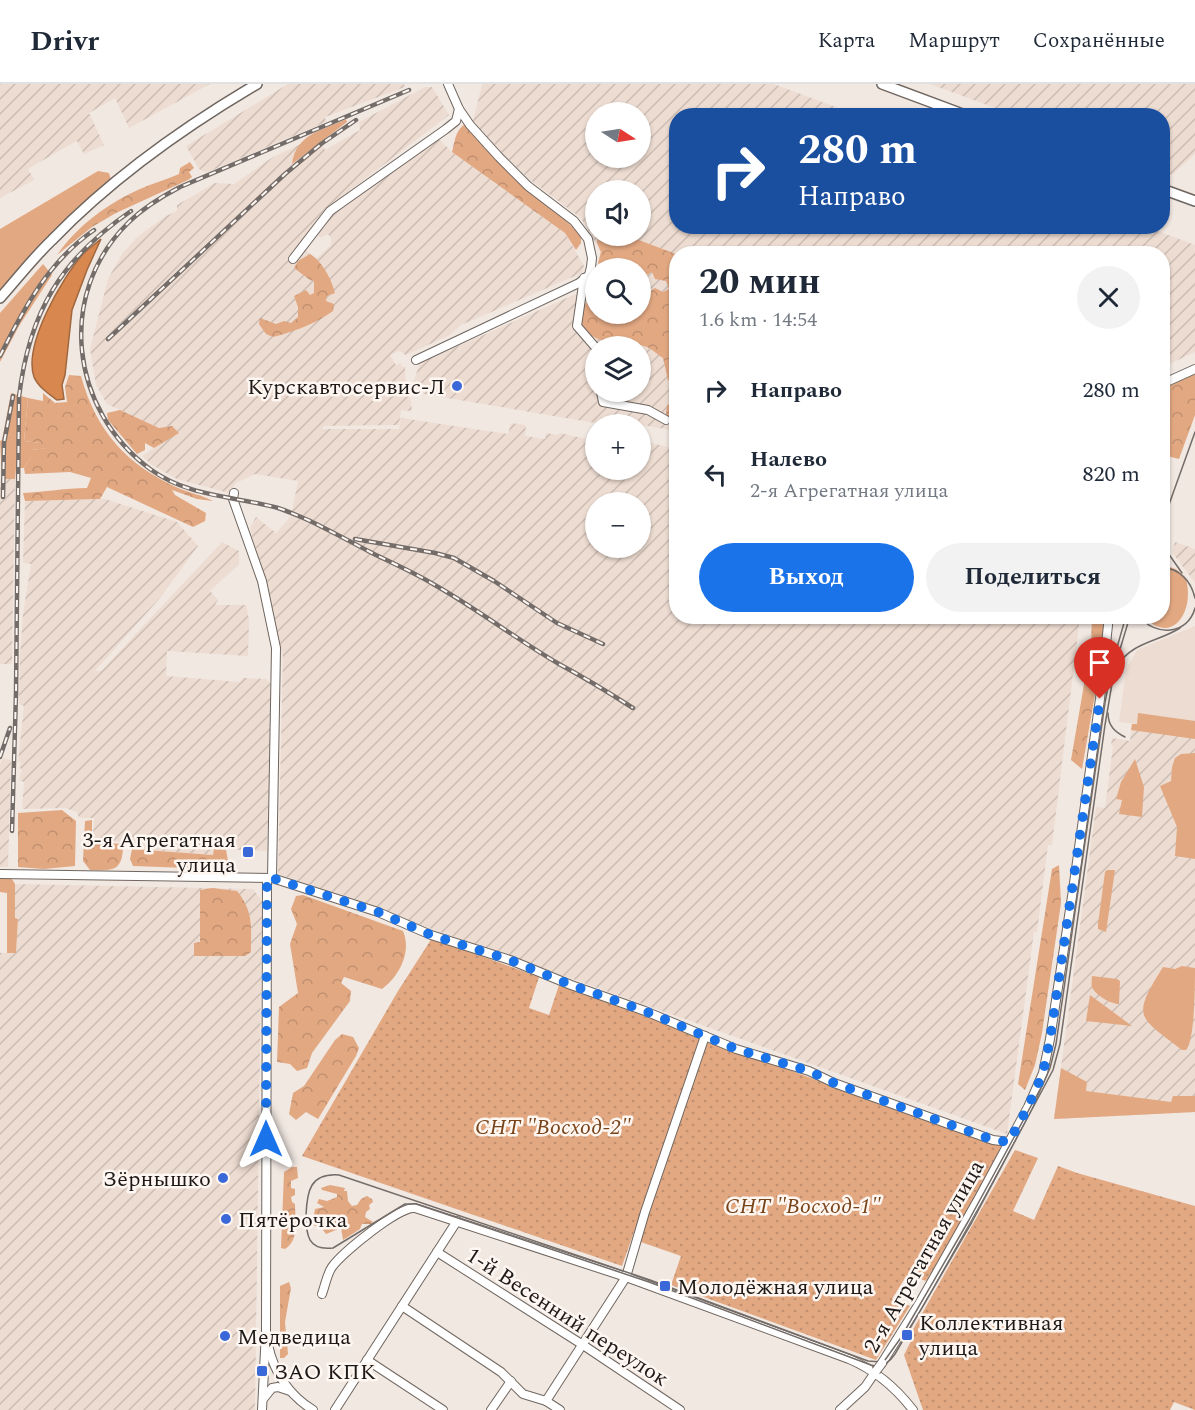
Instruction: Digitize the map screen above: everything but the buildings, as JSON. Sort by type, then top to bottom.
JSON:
[{"type":"main road","points":[[0,298],[75,218],[163,147],[242,88],[257,84]]},
{"type":"main road","points":[[882,84],[946,108]]},
{"type":"main road","points":[[1170,192],[1195,201]]},
{"type":"street","points":[[416,360],[579,283],[589,274],[592,258],[588,239],[574,221],[528,186],[470,125],[459,109],[448,84]]},
{"type":"street","points":[[293,259],[330,211],[446,129],[456,121],[459,109]]},
{"type":"street","points":[[584,278],[578,326],[586,336]]},
{"type":"street","points":[[1170,380],[1195,369]]},
{"type":"street","points":[[603,402],[648,410],[666,420]]},
{"type":"street","points":[[234,493],[233,499],[261,581],[276,648],[269,878],[266,1331],[262,1406]]},
{"type":"street","name":"2-я Агрегатная улица","points":[[840,1410],[865,1387],[919,1304],[1028,1107],[1043,1073],[1100,699],[1108,624]]},
{"type":"street","points":[[0,874],[269,878],[378,912],[431,935],[510,960],[571,985],[645,1011],[736,1049],[809,1071],[834,1083],[993,1140],[1009,1142]]},
{"type":"street","points":[[546,1401],[626,1277],[705,1036]]},
{"type":"street","points":[[322,1294],[332,1268],[361,1240],[402,1210],[415,1208],[626,1277],[865,1366],[875,1371],[913,1410]]},
{"type":"street","points":[[335,1410],[457,1221]]},
{"type":"street","name":"1-й Весенний переулок","points":[[437,1252],[680,1410]]},
{"type":"street","points":[[402,1306],[501,1372],[523,1394],[546,1401],[560,1410]]},
{"type":"street","points":[[266,1331],[273,1364],[290,1391],[298,1400],[313,1410]]},
{"type":"street","points":[[367,1360],[443,1410]]},
{"type":"street","points":[[491,1410],[511,1381]]},
{"type":"street","points":[[262,1406],[265,1396],[272,1388],[278,1387],[290,1391]]},
{"type":"shaded area","points":[[0,84],[210,84],[129,128],[115,98],[89,113],[104,145],[84,154],[77,141],[28,169],[34,180],[0,198]]},
{"type":"shaded area","points":[[288,84],[404,84],[405,87],[325,117],[326,122],[210,171],[205,172],[199,169],[186,146]]},
{"type":"shaded area","points":[[774,84],[838,108],[669,108],[669,234],[1166,234],[1195,245],[1195,352],[1170,364],[1170,246],[669,246],[669,430],[651,427],[651,414],[585,414],[585,421],[424,394],[413,383],[420,363],[578,293],[585,287],[585,324],[651,324],[651,258],[600,258],[601,252],[597,246],[651,246],[651,180],[585,180],[585,225],[581,218],[529,179],[472,125],[482,85]]},
{"type":"shaded area","points":[[930,84],[1195,84],[1195,154],[1172,175],[1170,174],[1170,108],[995,108]]},
{"type":"shaded area","points":[[425,87],[432,87],[449,115],[324,210],[300,243],[317,258],[331,245],[331,238],[328,234],[320,238],[316,232],[330,214],[398,165],[439,139],[452,152],[565,233],[584,266],[582,273],[461,325],[450,335],[406,355],[399,351],[390,355],[396,365],[401,363],[402,367],[405,367],[406,387],[411,401],[412,411],[401,410],[399,425],[324,426],[322,429],[399,429],[401,418],[508,434],[511,423],[526,425],[525,436],[545,439],[546,433],[557,435],[560,433],[585,439],[585,480],[651,480],[651,443],[669,447],[669,624],[1079,624],[1052,845],[1048,845],[1037,932],[1034,932],[1007,1134],[278,874],[283,657],[250,528],[256,517],[276,533],[291,516],[298,481],[255,474],[236,483],[229,493],[177,479],[152,465],[142,456],[178,432],[159,428],[107,404],[96,385],[90,349],[108,279],[122,254],[137,237],[166,216],[177,211],[177,205],[215,183],[234,184],[273,157],[317,137],[325,150],[360,130],[359,122]]},
{"type":"shaded area","points":[[101,239],[72,310],[62,385],[64,399],[57,400],[41,387],[34,377],[32,364],[34,348],[39,330],[55,295],[83,254]]},
{"type":"shaded area","points":[[0,479],[15,479],[12,662],[10,664],[0,664]]},
{"type":"shaded area","points":[[105,499],[177,522],[198,546],[160,598],[95,671],[101,671],[222,542],[239,551],[239,564],[210,591],[218,600],[215,605],[246,605],[249,620],[248,656],[167,651],[166,676],[240,682],[243,678],[266,679],[272,685],[267,851],[215,849],[213,855],[132,849],[132,843],[93,839],[94,818],[79,818],[77,812],[65,808],[22,809],[24,782],[19,780],[22,769],[19,768],[21,762],[18,762],[24,706],[19,704],[20,656],[23,614],[31,564],[23,563],[25,501]]},
{"type":"shaded area","points":[[1175,542],[1195,549],[1195,583],[1172,552]]},
{"type":"shaded area","points":[[1195,626],[1195,731],[1119,722],[1126,670],[1137,650]]},
{"type":"shaded area","points":[[1132,724],[1195,731],[1195,1112],[1054,1119],[1096,807],[1105,808],[1112,738],[1130,741]]},
{"type":"shaded area","points":[[3,758],[11,760],[8,867],[0,867],[0,764]]},
{"type":"shaded area","points":[[15,884],[253,889],[262,901],[255,1410],[0,1410],[0,953],[16,953],[18,919],[15,918]]},
{"type":"green space","points":[[346,119],[347,122],[292,164],[294,154],[304,140]]},
{"type":"green space","points":[[465,124],[528,190],[581,235],[581,243],[576,250],[565,233],[452,152],[457,133]]},
{"type":"green space","points":[[190,162],[194,168],[189,172],[192,177],[188,180],[116,213],[92,227],[57,255],[74,234],[105,208],[140,189],[179,174],[180,168]]},
{"type":"green space","points":[[98,171],[109,173],[111,180],[63,222],[0,291],[0,229]]},
{"type":"green space","points":[[651,245],[669,251],[669,289],[666,281],[655,279],[651,273],[651,258],[599,258],[601,252],[598,246]]},
{"type":"green space","points":[[310,254],[326,271],[332,282],[335,293],[327,296],[326,301],[334,304],[333,311],[289,333],[273,337],[266,334],[259,324],[260,318],[276,324],[284,321],[291,323],[298,317],[298,307],[294,296],[306,290],[310,295],[314,293],[314,281],[294,268],[298,261]]},
{"type":"green space","points":[[43,264],[52,275],[19,326],[0,362],[0,313]]},
{"type":"green space","points":[[655,288],[663,292],[669,289],[669,381],[663,358],[651,350],[651,336],[593,336],[580,325],[585,304],[585,324],[651,324],[651,291]]},
{"type":"green space","points":[[1195,374],[1195,415],[1179,459],[1170,457],[1170,386]]},
{"type":"green space","points":[[69,375],[81,376],[87,396],[105,430],[129,457],[160,479],[213,501],[197,499],[172,490],[175,495],[206,513],[205,521],[193,527],[107,487],[100,499],[25,501],[23,493],[87,488],[91,478],[70,472],[25,474],[24,468],[31,457],[24,452],[24,447],[31,450],[47,448],[40,443],[24,441],[28,398],[43,401],[43,393],[55,403],[67,402],[65,387]]},
{"type":"green space","points":[[11,393],[28,398],[24,441],[40,443],[49,448],[31,450],[31,457],[24,468],[16,468],[15,479],[2,479],[0,441]]},
{"type":"green space","points":[[669,404],[669,420],[666,414],[667,405]]},
{"type":"green space","points":[[120,410],[159,428],[172,426],[179,433],[154,448],[145,443],[145,450],[137,454],[108,420],[107,413]]},
{"type":"green space","points":[[1170,568],[1176,569],[1186,579],[1188,591],[1184,613],[1172,626],[1164,628],[1154,625],[1170,624]]},
{"type":"green space","points":[[1092,624],[1103,624],[1103,648],[1082,769],[1071,760],[1091,644]]},
{"type":"green space","points":[[1138,713],[1195,721],[1195,739],[1131,730],[1132,724],[1137,724]]},
{"type":"green space","points":[[1195,753],[1195,859],[1175,856],[1177,827],[1160,786],[1171,781],[1175,758],[1181,754]]},
{"type":"green space","points":[[1135,759],[1144,787],[1142,817],[1119,814],[1122,800],[1116,799],[1121,782]]},
{"type":"green space","points":[[62,810],[76,821],[75,866],[44,869],[18,867],[18,813]]},
{"type":"green space","points":[[92,820],[92,842],[123,844],[121,860],[116,867],[90,870],[83,861],[85,821]]},
{"type":"green space","points":[[132,849],[213,855],[214,849],[226,850],[228,861],[224,867],[214,869],[133,866],[130,859]]},
{"type":"green space","points":[[1059,865],[1061,903],[1042,1033],[1035,1065],[1025,1090],[1018,1084],[1052,869]]},
{"type":"green space","points":[[1107,870],[1115,870],[1106,932],[1098,929],[1098,924]]},
{"type":"green space","points":[[0,879],[12,879],[15,884],[15,918],[18,919],[16,953],[7,953],[7,893],[0,892]]},
{"type":"green space","points":[[212,888],[237,891],[246,906],[250,920],[251,952],[245,956],[194,956],[194,943],[200,942],[200,890]]},
{"type":"green space","points":[[303,895],[403,931],[406,947],[402,963],[394,978],[382,989],[344,977],[341,983],[351,991],[350,1001],[312,1053],[307,1068],[297,1071],[290,1064],[277,1062],[279,1007],[298,993],[290,944],[297,924],[291,909],[296,896]]},
{"type":"green space","name":"СНТ \"Восход-2\"","points":[[432,938],[539,977],[529,1008],[549,1015],[559,985],[702,1037],[622,1266],[302,1156],[398,991]]},
{"type":"green space","points":[[1182,966],[1195,968],[1193,1024],[1186,1050],[1182,1050],[1148,1022],[1143,1007],[1163,967],[1175,969]]},
{"type":"green space","points":[[1092,976],[1120,981],[1119,1004],[1108,1001],[1096,993],[1092,987]]},
{"type":"green space","points":[[1090,995],[1132,1026],[1086,1021]]},
{"type":"green space","points":[[342,1034],[353,1037],[359,1048],[356,1056],[318,1119],[306,1112],[296,1120],[289,1114],[293,1093],[304,1086],[335,1040]]},
{"type":"green space","name":"СНТ \"Восход-1\"","points":[[707,1039],[1004,1146],[976,1199],[926,1281],[907,1275],[892,1299],[910,1306],[876,1360],[671,1285],[681,1256],[638,1241]]},
{"type":"green space","points":[[1061,1068],[1087,1082],[1086,1091],[1171,1102],[1173,1096],[1195,1096],[1195,1112],[1054,1119]]},
{"type":"green space","points":[[1015,1150],[1038,1158],[1013,1211],[1034,1220],[1058,1166],[1195,1206],[1195,1410],[1174,1402],[1170,1410],[923,1410],[904,1355],[914,1335],[911,1333]]},
{"type":"green space","points":[[297,1167],[298,1178],[291,1181],[291,1188],[295,1189],[295,1195],[291,1197],[295,1204],[296,1228],[293,1240],[285,1249],[281,1248],[284,1172]]},
{"type":"green space","points":[[330,1185],[345,1188],[344,1191],[347,1191],[348,1201],[352,1206],[357,1205],[367,1196],[372,1199],[373,1202],[369,1205],[370,1209],[366,1212],[365,1217],[373,1222],[362,1224],[360,1229],[343,1240],[341,1228],[326,1234],[323,1230],[326,1226],[312,1224],[315,1209],[324,1207],[317,1203],[319,1199],[327,1201],[337,1197],[337,1194],[321,1188]]},
{"type":"green space","points":[[289,1282],[291,1288],[285,1322],[288,1354],[280,1358],[280,1286]]},
{"type":"tram line","points":[[1170,502],[1195,432]]},
{"type":"tram line","points":[[1170,556],[1182,573]]},
{"type":"tram line","points":[[1170,569],[1188,581],[1195,598]]},
{"type":"tram line","points":[[1148,624],[1162,630],[1178,628],[1186,624],[1195,608]]},
{"type":"tram line","points":[[1124,624],[1112,665],[1105,703],[1056,1044],[1050,1068],[969,1220],[900,1339],[885,1360],[882,1362],[868,1361],[650,1280],[339,1175],[329,1175],[316,1180],[309,1191],[307,1229],[313,1244],[318,1247],[333,1248],[405,1204],[416,1204],[649,1282],[871,1365],[878,1366],[887,1362],[895,1354],[972,1222],[1053,1070],[1060,1044],[1105,725],[1115,666],[1128,624]]},
{"type":"tram line","points":[[1117,666],[1123,658],[1138,647],[1180,628]]},
{"type":"tram line","points":[[1108,713],[1109,722],[1113,728],[1125,737]]},
{"type":"railway","points":[[409,90],[180,187],[152,203],[128,223],[105,252],[90,283],[82,316],[82,350],[89,384],[103,416],[123,444],[150,469],[165,478],[196,490],[278,508],[316,524],[433,584],[633,708]]},
{"type":"railway","points":[[108,339],[285,174],[321,144],[356,120]]},
{"type":"railway","points":[[12,831],[19,397],[24,367],[40,313],[52,290],[85,248],[131,211]]},
{"type":"railway","points":[[0,356],[18,320],[39,287],[64,256],[94,230]]},
{"type":"railway","points":[[3,497],[4,443],[13,396]]},
{"type":"railway","points":[[355,539],[454,558],[494,581],[557,623],[603,644]]},
{"type":"railway","points":[[0,757],[10,728]]},
{"type":"place","name":"Курскавтосервис-Л","points":[[457,386]]},
{"type":"place","name":"3-я Агрегатная улица","points":[[248,852]]},
{"type":"place","name":"Зёрнышко","points":[[223,1178]]},
{"type":"place","name":"Пятёрочка","points":[[226,1219]]},
{"type":"place","name":"Молодёжная улица","points":[[665,1286]]},
{"type":"place","name":"Коллективная улица","points":[[907,1335]]},
{"type":"place","name":"Медведица","points":[[225,1336]]},
{"type":"place","name":"ЗАО КПК","points":[[262,1371]]},
{"type":"route","points":[[266,1139],[267,878],[272,878],[378,912],[431,935],[510,960],[571,985],[645,1011],[736,1049],[809,1071],[834,1083],[993,1140],[1009,1142],[1043,1073],[1050,1039],[1100,699]]}]
